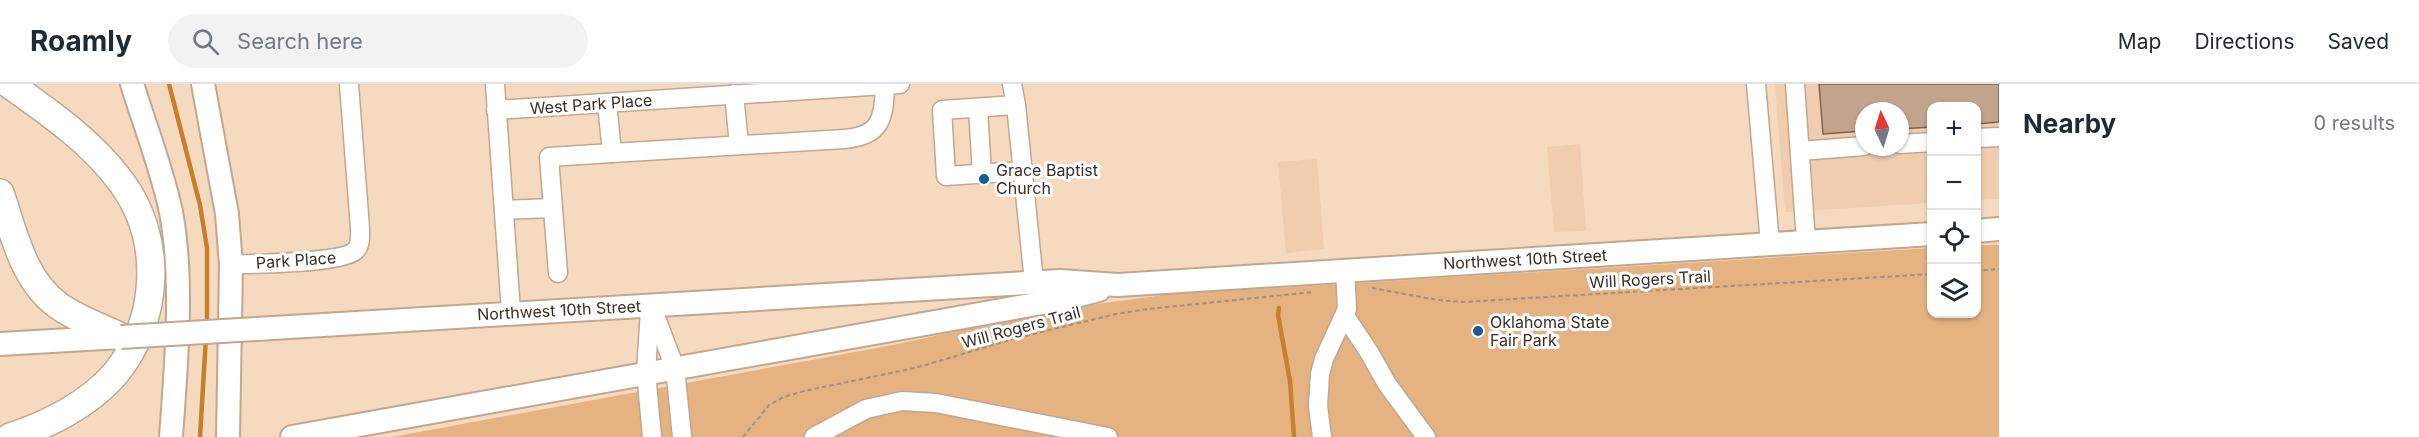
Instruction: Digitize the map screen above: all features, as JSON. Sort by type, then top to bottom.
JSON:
[{"type":"highway","points":[[9,84],[90,146],[123,184],[133,200],[144,228],[152,276],[146,316],[128,355],[115,374],[86,400],[69,411],[36,428],[10,437]]},
{"type":"highway","points":[[0,193],[31,276],[58,306],[104,334]]},
{"type":"main road","points":[[132,84],[170,211],[175,245],[177,289],[171,437]]},
{"type":"main road","points":[[203,84],[227,214],[231,265],[228,437]]},
{"type":"main road","points":[[1981,231],[1999,229]]},
{"type":"main road","name":"Northwest 10th Street","points":[[0,344],[104,334],[273,328],[1034,282],[1060,281],[1118,285],[1927,234]]},
{"type":"main road","name":"Northwest 10th Street","points":[[292,437],[1053,301],[1118,285]]},
{"type":"street","name":"Park Place","points":[[231,265],[338,258],[355,251],[358,247],[360,228],[349,84]]},
{"type":"street","points":[[495,84],[511,312]]},
{"type":"street","points":[[558,273],[549,157],[866,136],[881,120],[893,84]]},
{"type":"street","name":"West Park Place","points":[[496,110],[893,84]]},
{"type":"street","points":[[1012,84],[1034,282]]},
{"type":"street","points":[[1756,84],[1770,244]]},
{"type":"street","points":[[1795,84],[1806,242]]},
{"type":"street","points":[[734,94],[739,145]]},
{"type":"street","points":[[607,103],[612,153]]},
{"type":"street","points":[[1016,105],[942,110],[945,176],[1023,171]]},
{"type":"street","points":[[978,109],[982,174]]},
{"type":"street","points":[[1981,138],[1999,137]]},
{"type":"street","points":[[1909,143],[1927,142]]},
{"type":"street","points":[[1800,151],[1855,147]]},
{"type":"street","points":[[504,210],[553,207]]},
{"type":"street","points":[[1322,437],[1318,406],[1320,374],[1324,359],[1345,316],[1348,301],[1345,269]]},
{"type":"street","points":[[651,305],[675,368],[682,437]]},
{"type":"street","points":[[651,305],[646,372],[652,437]]},
{"type":"street","points":[[1345,316],[1387,384],[1426,437]]},
{"type":"street","points":[[814,437],[866,410],[902,401],[936,403],[1108,437]]},
{"type":"path","points":[[1981,271],[1999,269]]},
{"type":"path","name":"Will Rogers Trail","points":[[1371,288],[1463,302],[1927,274]]},
{"type":"path","name":"Will Rogers Trail","points":[[743,437],[769,405],[784,397],[804,391],[915,368],[1017,338],[1116,314],[1314,292]]},
{"type":"shaded area","points":[[1775,84],[1999,84],[1999,199],[1981,200],[1981,102],[1927,102],[1927,203],[1785,212]]},
{"type":"shaded area","points":[[1580,144],[1586,231],[1554,232],[1547,147]]},
{"type":"shaded area","points":[[1317,159],[1324,249],[1286,253],[1278,162]]},
{"type":"shaded area","name":"Oklahoma State Fair Park","points":[[1981,245],[1999,245],[1999,437],[392,437],[893,345],[1054,310],[1163,295],[1927,248],[1927,318],[1981,318]]},
{"type":"building","points":[[1819,84],[1999,84],[1999,122],[1981,124],[1981,102],[1927,102],[1927,127],[1909,128],[1909,102],[1855,102],[1855,132],[1823,134]]},
{"type":"waterway","points":[[169,84],[200,205],[207,248],[207,326]]},
{"type":"waterway","points":[[1279,308],[1278,315],[1290,381],[1294,437]]},
{"type":"waterway","points":[[200,437],[206,337]]},
{"type":"place","name":"Grace Baptist Church","points":[[984,179]]},
{"type":"place","name":"Oklahoma State Fair Park","points":[[1478,331]]}]
